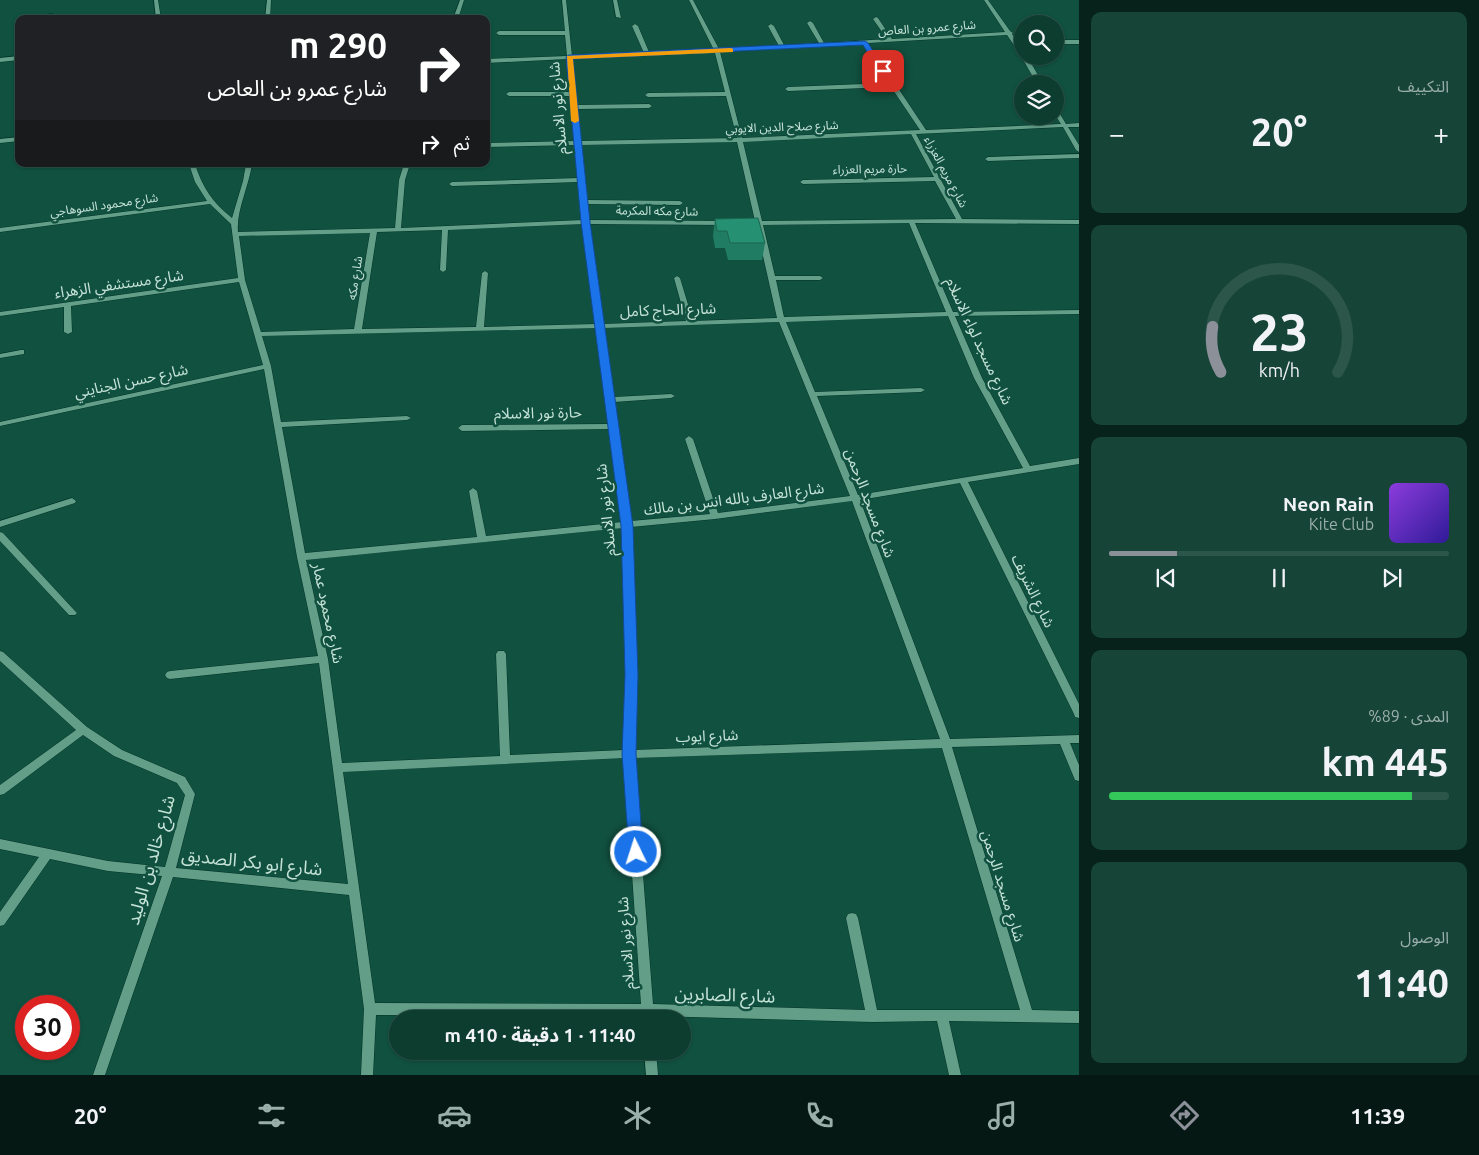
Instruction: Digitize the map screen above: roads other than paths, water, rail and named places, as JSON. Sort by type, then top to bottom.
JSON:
[{"type":"street","points":[[156,0],[158,15]]},
{"type":"street","points":[[267,15],[269,0]]},
{"type":"street","points":[[456,15],[462,0]]},
{"type":"street","name":"شارع نور الاسلام","points":[[564,0],[583,202],[627,526],[632,675],[629,754],[648,1010]]},
{"type":"street","points":[[615,0],[619,17]]},
{"type":"street","name":"شارع مسجد الرحمن","points":[[691,0],[717,51],[740,140],[781,319],[854,498],[946,743],[1028,1016]]},
{"type":"street","points":[[986,0],[1014,37]]},
{"type":"street","points":[[876,20],[891,41]]},
{"type":"street","points":[[810,23],[823,45]]},
{"type":"street","points":[[635,26],[647,54]]},
{"type":"street","points":[[771,26],[782,47]]},
{"type":"street","points":[[499,33],[567,33]]},
{"type":"street","name":"شارع عمرو بن العاص","points":[[490,61],[717,51],[1010,33]]},
{"type":"street","points":[[1064,42],[1079,42]]},
{"type":"street","name":"شارع مريم العزراء","points":[[865,43],[924,132]]},
{"type":"street","points":[[0,60],[15,58]]},
{"type":"street","points":[[788,90],[892,86]]},
{"type":"street","points":[[509,94],[573,94]]},
{"type":"street","points":[[648,95],[728,94]]},
{"type":"street","points":[[574,107],[649,106]]},
{"type":"street","points":[[1065,126],[1079,150]]},
{"type":"street","name":"شارع صلاح الدين الايوبي","points":[[490,145],[740,140],[1079,126]]},
{"type":"street","name":"شارع مريم العزراء","points":[[913,133],[960,222]]},
{"type":"street","points":[[0,140],[15,139]]},
{"type":"street","points":[[988,159],[1079,156]]},
{"type":"street","points":[[193,167],[196,182],[211,202],[234,223]]},
{"type":"street","name":"شارع محمود عمار","points":[[248,167],[234,223],[235,234],[242,280],[267,366],[301,556],[323,660],[370,1009],[367,1075]]},
{"type":"street","points":[[398,230],[402,180],[406,167]]},
{"type":"street","name":"حارة مريم العزراء","points":[[803,182],[937,179]]},
{"type":"street","points":[[452,184],[581,180]]},
{"type":"street","name":"شارع محمود السوهاجي","points":[[0,230],[211,202]]},
{"type":"street","points":[[583,202],[680,203]]},
{"type":"street","points":[[748,223],[911,221],[1079,222]]},
{"type":"street","name":"شارع مسجد لواء الاسلام","points":[[911,221],[978,378],[1028,470]]},
{"type":"street","name":"شارع مكه المكرمة","points":[[235,234],[398,230],[586,222],[729,223]]},
{"type":"street","points":[[443,270],[445,228]]},
{"type":"street","name":"شارع مكه","points":[[358,329],[374,230]]},
{"type":"street","points":[[480,328],[485,273]]},
{"type":"street","points":[[677,278],[690,323]]},
{"type":"street","points":[[771,278],[820,278]]},
{"type":"street","name":"شارع مستشفي الزهراء","points":[[0,314],[242,280]]},
{"type":"street","points":[[67,305],[68,332]]},
{"type":"street","name":"شارع الحاج كامل","points":[[259,334],[358,329],[600,326],[950,313],[1079,312]]},
{"type":"street","points":[[0,356],[21,352]]},
{"type":"street","name":"شارع حسن الجنايني","points":[[0,424],[267,366]]},
{"type":"street","points":[[812,394],[922,390]]},
{"type":"street","points":[[610,400],[671,396]]},
{"type":"street","points":[[278,425],[408,418]]},
{"type":"street","name":"حارة نور الاسلام","points":[[462,428],[613,426]]},
{"type":"street","points":[[688,439],[715,516]]},
{"type":"street","name":"شارع العارف بالله انس بن مالك","points":[[301,556],[715,516],[854,498],[1079,461]]},
{"type":"street","name":"شارع الشريف","points":[[963,481],[1079,714]]},
{"type":"street","points":[[473,492],[482,539]]},
{"type":"street","points":[[0,524],[72,501]]},
{"type":"street","points":[[0,535],[72,613]]},
{"type":"street","points":[[501,654],[505,759]]},
{"type":"street","name":"شارع خالد بن الوليد","points":[[0,655],[83,730],[118,753],[181,780],[190,794],[170,872],[98,1075]]},
{"type":"street","points":[[170,675],[323,660]]},
{"type":"street","points":[[0,791],[83,730]]},
{"type":"street","points":[[1063,739],[1079,777]]},
{"type":"street","name":"شارع ايوب","points":[[337,768],[629,754],[1079,739]]},
{"type":"street","name":"شارع ابو بكر الصديق","points":[[0,844],[108,866],[354,890]]},
{"type":"street","points":[[0,921],[47,854]]},
{"type":"street","points":[[852,918],[872,1016]]},
{"type":"street","name":"شارع الصابرين","points":[[370,1009],[416,1010]]},
{"type":"street","name":"شارع الصابرين","points":[[691,1015],[1079,1017]]},
{"type":"street","points":[[942,1015],[955,1075]]},
{"type":"street","points":[[651,1060],[652,1075]]}]
